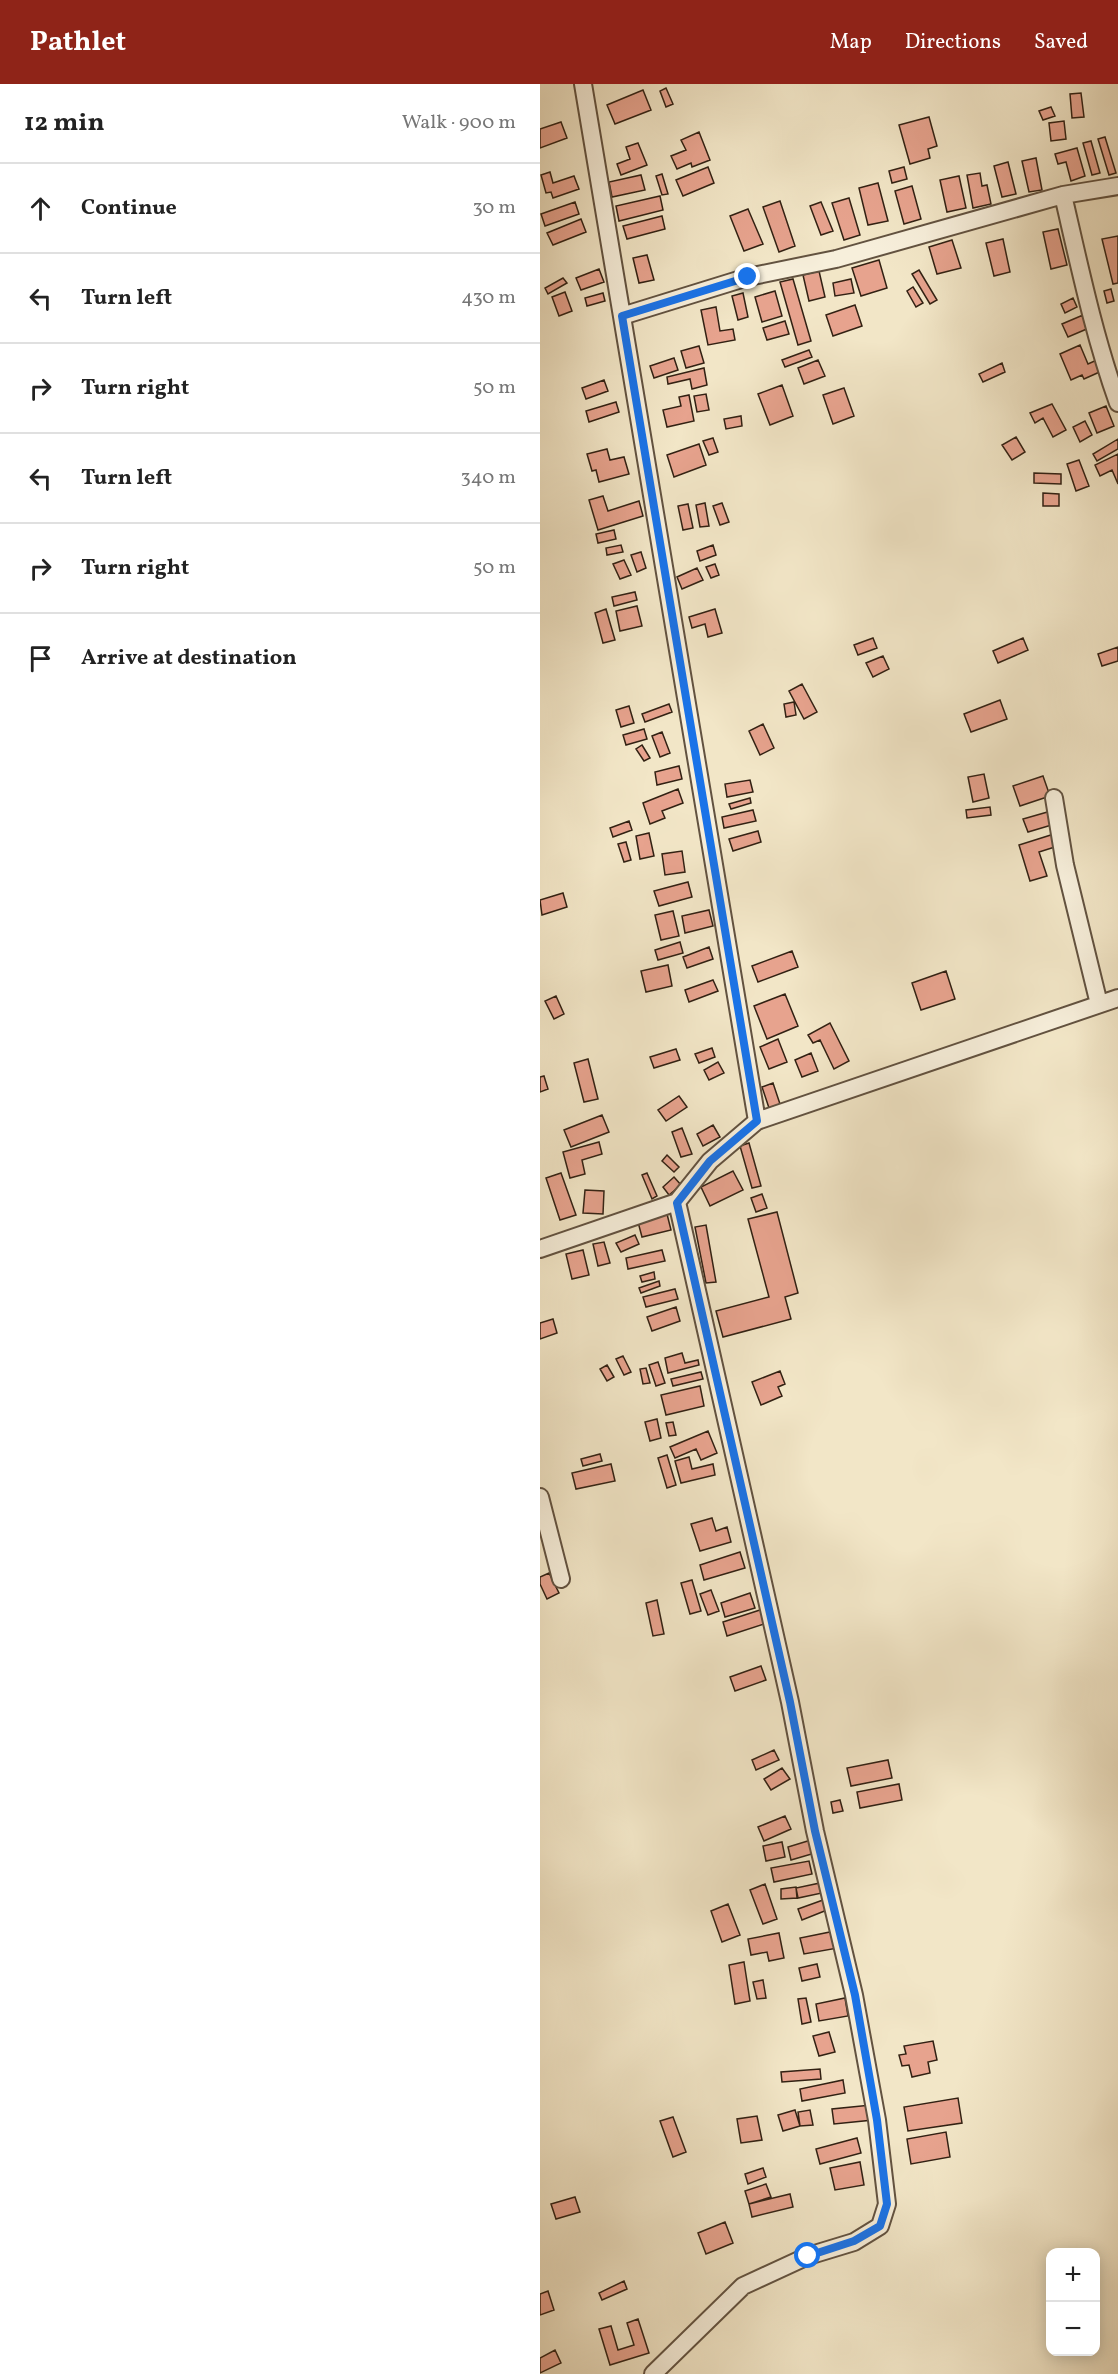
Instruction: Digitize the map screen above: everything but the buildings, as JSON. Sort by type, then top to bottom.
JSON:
[{"type":"street","points":[[583,84],[757,1121]]},
{"type":"street","points":[[622,316],[748,277],[836,259],[1063,195],[1118,186]]},
{"type":"street","points":[[1063,195],[1081,271],[1118,403]]},
{"type":"street","points":[[1054,798],[1065,865],[1099,1005]]},
{"type":"street","points":[[540,1249],[677,1203],[710,1161],[757,1121],[1118,998]]},
{"type":"street","points":[[653,2374],[743,2286],[808,2256],[854,2241],[880,2226],[887,2204],[877,2120],[855,1995],[815,1831],[787,1690],[677,1203]]},
{"type":"street","points":[[540,1497],[561,1579]]},
{"type":"route","points":[[748,277],[622,316],[757,1121],[710,1161],[677,1203],[790,1702],[815,1831],[855,1995],[877,2120],[887,2204],[880,2226],[854,2241],[808,2256]]}]
